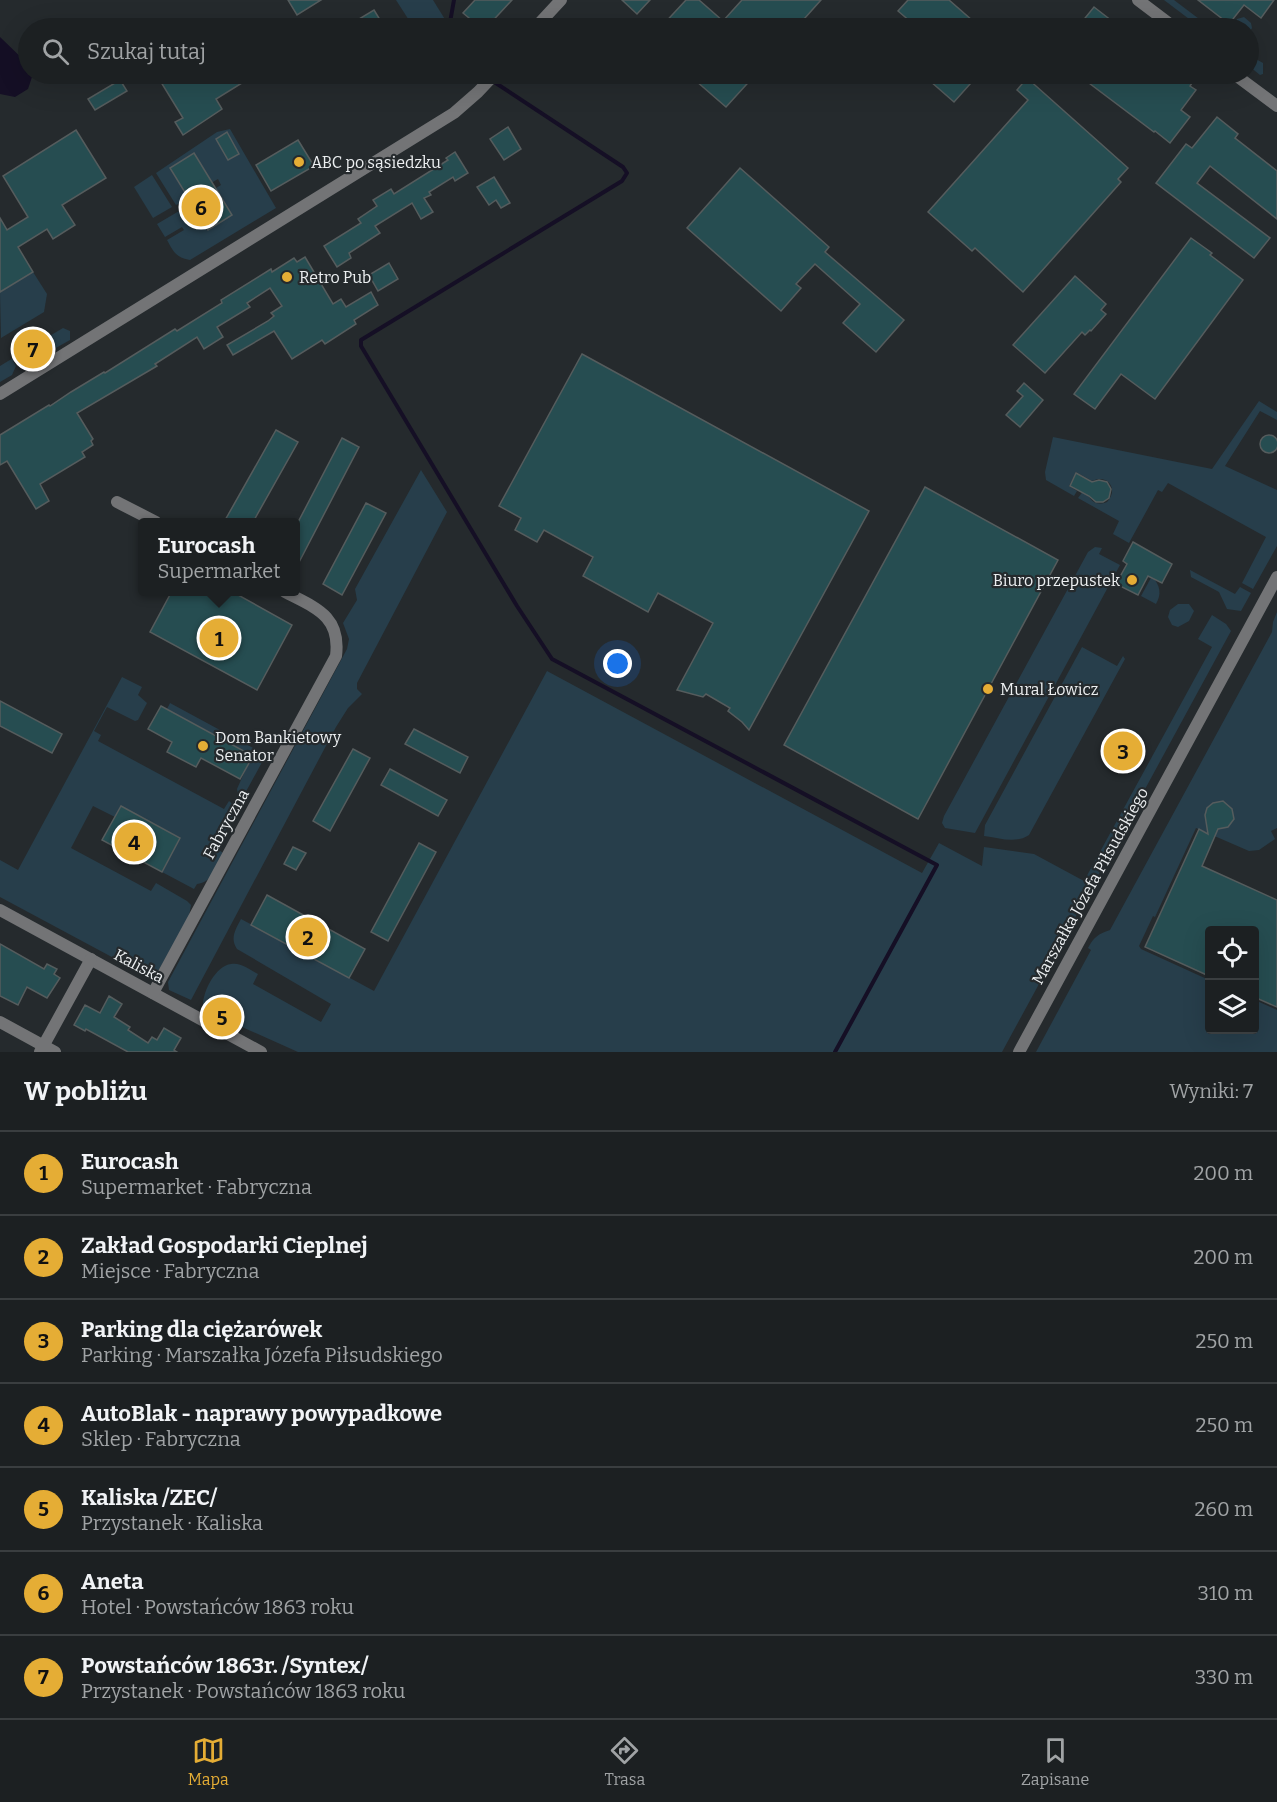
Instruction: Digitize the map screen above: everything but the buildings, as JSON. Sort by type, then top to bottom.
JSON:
[{"type":"street","points":[[544,18],[561,0]]},
{"type":"street","points":[[1138,0],[1162,18]]},
{"type":"street","points":[[0,394],[426,131],[454,113],[486,84]]},
{"type":"street","points":[[1247,84],[1277,106]]},
{"type":"street","points":[[117,502],[148,518]]},
{"type":"street","name":"Marszałka Józefa Piłsudskiego","points":[[1018,1052],[1277,577]]},
{"type":"street","name":"Fabryczna","points":[[153,993],[336,656],[338,643],[334,628],[327,617],[293,596]]},
{"type":"street","name":"Kaliska","points":[[0,910],[153,993],[245,1048],[261,1052]]},
{"type":"street","points":[[42,1049],[92,959]]},
{"type":"street","points":[[0,1022],[42,1049],[56,1052]]},
{"type":"shaded area","points":[[396,0],[433,0],[444,18],[408,18]]},
{"type":"shaded area","points":[[1164,0],[1174,0],[1198,18],[1188,18]]},
{"type":"shaded area","points":[[0,37],[18,54],[18,84],[30,84],[28,89],[15,97],[0,94]]},
{"type":"shaded area","points":[[1259,61],[1263,63],[1263,74],[1260,75]]},
{"type":"shaded area","points":[[230,129],[276,208],[190,260],[181,258],[167,240],[184,230],[182,227],[165,237],[157,224],[191,204],[208,230],[232,215],[216,188],[221,185],[218,179],[211,183],[194,153],[170,168],[189,199],[176,205],[156,173],[217,132]]},
{"type":"shaded area","points":[[152,175],[172,207],[153,218],[134,187]]},
{"type":"shaded area","points":[[33,272],[47,294],[44,312],[1,338],[0,292]]},
{"type":"shaded area","points":[[63,328],[70,331],[70,340],[54,349],[45,348],[41,341]]},
{"type":"shaded area","points":[[23,352],[24,354],[13,361],[16,366],[12,375],[0,382],[0,366]]},
{"type":"shaded area","points":[[1259,401],[1277,412],[1277,420],[1260,411],[1225,466],[1277,490],[1277,546],[1253,589],[1242,583],[1266,537],[1168,483],[1162,492],[1158,490],[1129,543],[1113,534],[1119,521],[1078,498],[1086,487],[1092,501],[1107,502],[1112,488],[1107,481],[1098,479],[1092,481],[1076,472],[1069,486],[1077,491],[1074,496],[1046,480],[1045,472],[1053,437],[1212,469]]},
{"type":"shaded area","points":[[421,470],[447,512],[357,683],[357,689],[362,694],[348,708],[336,727],[191,1000],[169,990],[168,982],[347,649],[349,639],[343,623],[357,600],[355,589]]},
{"type":"shaded area","points":[[1095,547],[1102,548],[1099,554],[1120,565],[975,833],[945,828],[942,823],[944,816],[1088,552]]},
{"type":"shaded area","points":[[1190,570],[1235,594],[1240,587],[1251,593],[1241,611],[1227,609],[1219,592],[1191,577]]},
{"type":"shaded area","points":[[1152,576],[1159,590],[1156,604],[1141,596]]},
{"type":"shaded area","points":[[1178,604],[1189,604],[1194,611],[1189,621],[1178,627],[1172,625],[1168,617],[1170,610]]},
{"type":"shaded area","points":[[1277,612],[1277,828],[1271,831],[1275,839],[1259,850],[1249,851],[1196,828],[1139,946],[1141,949],[1205,978],[1205,1034],[1259,1034],[1259,1002],[1277,1010],[1277,1052],[1036,1052],[1091,950],[1088,948],[1090,944],[1097,936],[1110,930],[1272,632]]},
{"type":"shaded area","points":[[1212,615],[1226,624],[1231,631],[1002,1052],[298,1052],[203,1007],[211,981],[220,970],[231,964],[242,965],[258,974],[253,984],[321,1022],[331,1004],[237,949],[234,938],[241,919],[374,991],[547,671],[922,873],[939,843],[982,866],[984,847],[1034,854],[1084,881],[1212,647],[1198,639]]},
{"type":"shaded area","points":[[1082,647],[1117,666],[1123,656],[1125,659],[1029,835],[1013,840],[984,836],[985,825]]},
{"type":"shaded area","points":[[122,677],[142,687],[138,695],[147,703],[138,720],[135,721],[107,707],[94,731],[101,735],[98,741],[224,809],[229,801],[237,808],[216,848],[223,853],[216,868],[207,880],[197,884],[194,889],[162,872],[180,838],[121,806],[115,817],[93,806],[71,848],[151,891],[156,883],[191,905],[189,916],[155,977],[151,978],[0,897],[0,860],[18,870]]},
{"type":"shaded area","points":[[170,703],[266,755],[243,797],[238,794],[237,789],[252,755],[167,709]]},
{"type":"waterway","points":[[451,18],[454,0]]},
{"type":"waterway","points":[[497,84],[623,167],[627,173],[622,181],[361,340],[361,346],[517,606],[552,659],[937,865],[835,1052]]},
{"type":"place","name":"ABC po sąsiedzku","points":[[299,162]]},
{"type":"place","name":"Aneta","points":[[201,207]]},
{"type":"place","name":"Retro Pub","points":[[287,277]]},
{"type":"place","name":"Powstańców 1863r. /Syntex/","points":[[33,349]]},
{"type":"place","name":"Biuro przepustek","points":[[1132,580]]},
{"type":"place","name":"Eurocash","points":[[219,638]]},
{"type":"place","name":"Mural Łowicz","points":[[988,689]]},
{"type":"place","name":"Dom Bankietowy Senator","points":[[203,746]]},
{"type":"place","name":"Parking dla ciężarówek","points":[[1123,751]]},
{"type":"place","name":"AutoBlak - naprawy powypadkowe","points":[[134,842]]},
{"type":"place","name":"Zakład Gospodarki Cieplnej","points":[[308,937]]},
{"type":"place","name":"Kaliska /ZEC/","points":[[222,1017]]}]
